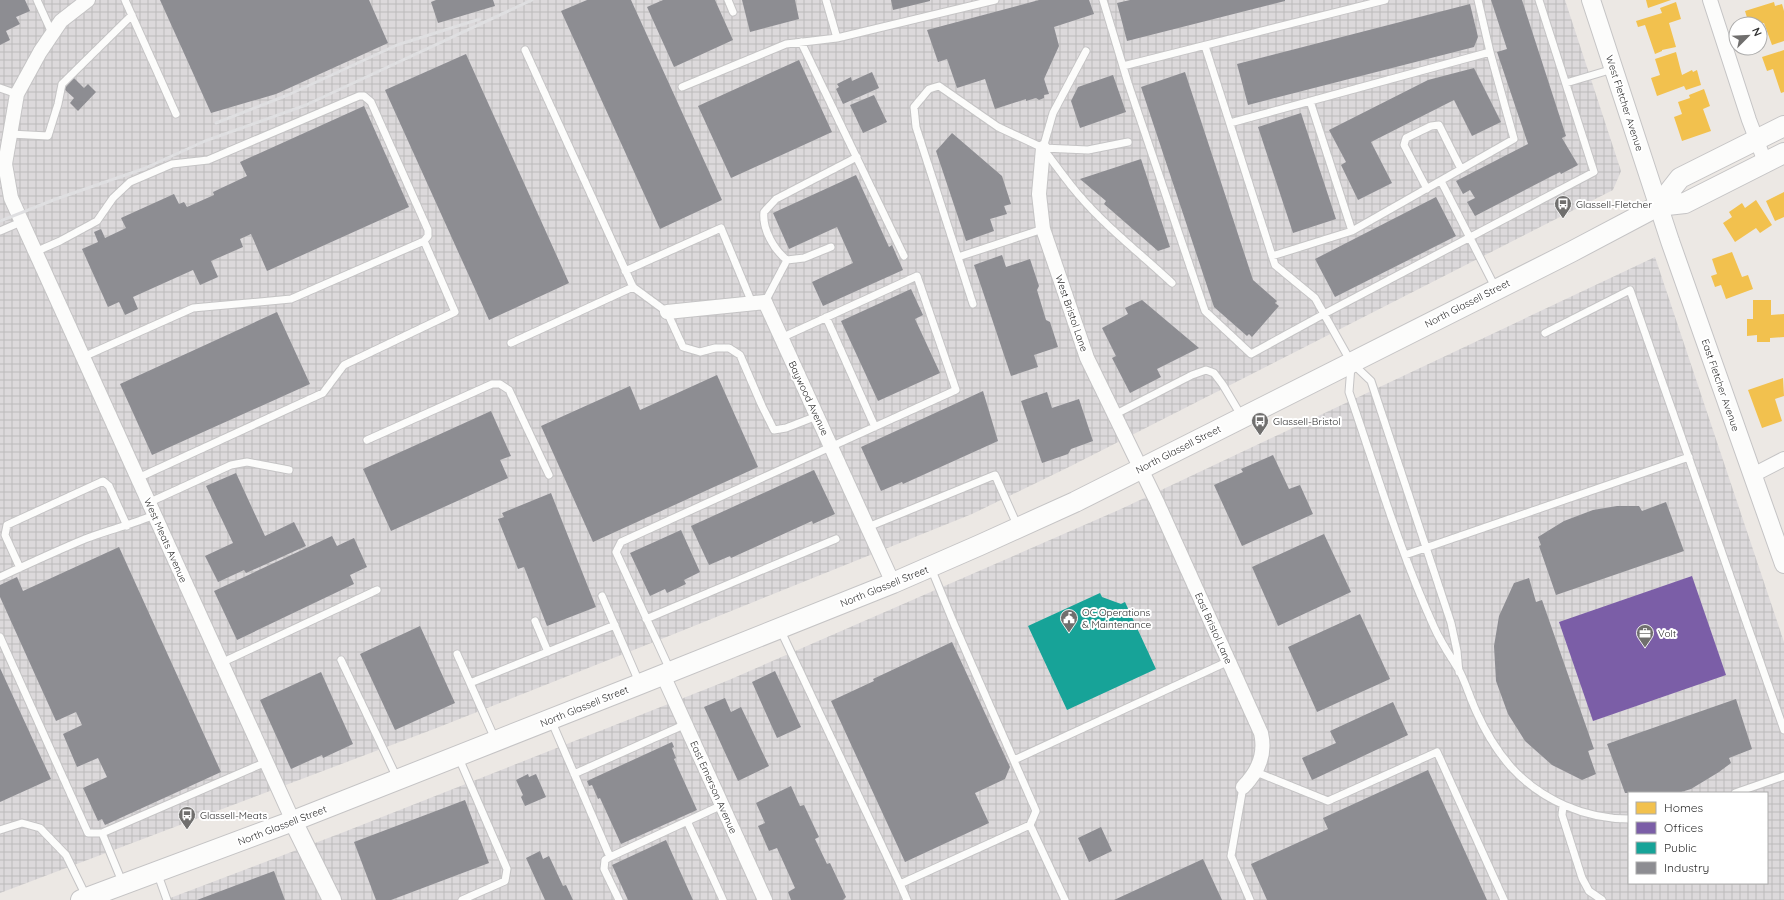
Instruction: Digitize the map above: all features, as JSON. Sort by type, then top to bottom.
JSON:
[{"type":"main road","name":"North Glassell Street","points":[[1658,206],[1680,178],[1784,126]]},
{"type":"main road","name":"North Glassell Street","points":[[84,899],[398,780],[931,567],[1076,502],[1658,206],[1685,203],[1784,153]]},
{"type":"street","name":"West Fletcher Avenue","points":[[1591,0],[1658,206]]},
{"type":"street","points":[[1710,0],[1756,140],[1765,162]]},
{"type":"street","name":"West Meats Avenue","points":[[82,2],[52,33],[17,94],[5,164],[11,198],[293,821]]},
{"type":"street","name":"West Bristol Lane","points":[[1043,148],[1039,194],[1043,229],[1087,358],[1141,468]]},
{"type":"street","name":"East Fletcher Avenue","points":[[1658,206],[1784,564]]},
{"type":"street","points":[[667,312],[759,303]]},
{"type":"street","name":"Baywood Avenue","points":[[759,303],[781,338],[893,583]]},
{"type":"street","points":[[1753,475],[1784,459]]},
{"type":"street","name":"East Bristol Lane","points":[[1141,468],[1261,733],[1263,753],[1256,772],[1243,787]]},
{"type":"street","name":"East Emerson Avenue","points":[[667,673],[686,724],[764,900]]},
{"type":"street","points":[[293,821],[332,900]]},
{"type":"lane","points":[[37,0],[52,33]]},
{"type":"lane","points":[[125,0],[176,114]]},
{"type":"lane","points":[[728,0],[733,12]]},
{"type":"lane","points":[[826,0],[837,38]]},
{"type":"lane","points":[[682,87],[786,44],[837,38],[995,0]]},
{"type":"lane","points":[[1103,0],[1123,66],[1205,311],[1251,354],[1594,172],[1539,0]]},
{"type":"lane","points":[[1123,66],[1385,0]]},
{"type":"lane","points":[[1272,256],[1352,231],[1514,139],[1490,52],[1478,0]]},
{"type":"lane","points":[[10,134],[48,136],[58,104],[62,84],[132,15]]},
{"type":"lane","points":[[801,42],[904,256]]},
{"type":"lane","points":[[1205,46],[1275,265],[1315,298],[1351,362],[1371,381],[1451,623],[1460,672]]},
{"type":"lane","points":[[525,50],[633,287],[667,312],[682,347],[700,352],[716,348],[729,348],[740,355],[774,430],[786,428],[817,416]]},
{"type":"lane","points":[[1043,148],[1053,113],[1086,51]]},
{"type":"lane","points":[[1230,123],[1490,52]]},
{"type":"lane","points":[[1566,83],[1613,69]]},
{"type":"lane","points":[[973,304],[916,127],[914,107],[929,89],[939,86],[998,128],[1043,148],[1088,150],[1128,142]]},
{"type":"lane","points":[[0,88],[17,94]]},
{"type":"lane","points":[[36,256],[97,221],[113,198],[130,182],[172,164],[201,162],[208,160],[359,96],[364,96],[372,102],[428,230],[428,236],[424,241],[291,299],[192,308],[82,357]]},
{"type":"lane","points":[[1310,101],[1352,231]]},
{"type":"lane","points":[[1426,189],[1404,145],[1406,138],[1431,126],[1438,125],[1461,169]]},
{"type":"lane","points":[[1043,148],[1078,194],[1100,218],[1124,242],[1147,259],[1172,283]]},
{"type":"lane","points":[[831,247],[804,258],[787,260],[780,255],[773,245],[763,218],[764,212],[776,199],[857,157]]},
{"type":"lane","points":[[1441,181],[1496,289]]},
{"type":"lane","points":[[0,231],[21,222]]},
{"type":"lane","points":[[625,271],[721,228],[759,303]]},
{"type":"lane","points":[[958,257],[1043,229]]},
{"type":"lane","points":[[138,478],[323,393],[344,365],[455,312],[424,241]]},
{"type":"lane","points":[[759,303],[787,260]]},
{"type":"lane","points":[[667,673],[646,619],[616,552],[621,542],[956,390],[917,276],[781,338]]},
{"type":"lane","points":[[511,343],[633,287]]},
{"type":"lane","points":[[1545,333],[1630,290],[1784,730]]},
{"type":"lane","points":[[826,317],[876,427]]},
{"type":"lane","points":[[1351,362],[1349,392],[1405,555],[1434,627],[1447,653],[1460,672],[1476,711],[1498,750],[1511,767],[1526,781],[1563,806],[1587,814],[1615,819],[1628,819]]},
{"type":"lane","points":[[1114,415],[1192,374],[1206,370],[1214,373],[1243,417]]},
{"type":"lane","points":[[367,440],[492,384],[500,384],[509,390],[549,475]]},
{"type":"lane","points":[[1405,555],[1689,457]]},
{"type":"lane","points":[[0,577],[85,539],[127,526],[151,509],[230,465],[247,462],[289,470]]},
{"type":"lane","points":[[868,527],[995,475],[1018,528]]},
{"type":"lane","points":[[20,568],[4,535],[7,525],[103,481],[109,486],[127,526]]},
{"type":"lane","points":[[646,619],[836,539]]},
{"type":"lane","points":[[900,884],[1030,825],[1036,811],[954,624],[931,567]]},
{"type":"lane","points":[[221,663],[376,590]]},
{"type":"lane","points":[[602,596],[640,684]]},
{"type":"lane","points":[[535,621],[548,652]]},
{"type":"lane","points":[[470,683],[615,625]]},
{"type":"lane","points":[[780,628],[907,900]]},
{"type":"lane","points":[[0,637],[88,833],[102,833],[266,762]]},
{"type":"lane","points":[[457,654],[496,741]]},
{"type":"lane","points":[[341,660],[398,780]]},
{"type":"lane","points":[[1014,760],[1229,661]]},
{"type":"lane","points":[[551,719],[610,857]]},
{"type":"lane","points":[[574,774],[686,724]]},
{"type":"lane","points":[[1256,772],[1328,800],[1437,752],[1504,900]]},
{"type":"lane","points":[[458,756],[508,869],[505,881],[462,900]]},
{"type":"lane","points":[[1738,792],[1784,776]]},
{"type":"lane","points":[[1243,787],[1231,856],[1250,900]]},
{"type":"lane","points":[[618,900],[604,869],[605,860],[722,805]]},
{"type":"lane","points":[[1563,806],[1562,814],[1582,878],[1590,891],[1602,900]]},
{"type":"lane","points":[[687,821],[722,900]]},
{"type":"lane","points":[[0,830],[22,823],[40,828],[66,855],[84,899]]},
{"type":"lane","points":[[1030,825],[1065,900]]},
{"type":"lane","points":[[102,833],[123,885]]},
{"type":"lane","points":[[157,872],[167,900]]},
{"type":"shaded area","points":[[0,0],[1565,0],[1621,171],[1613,190],[1071,466],[972,514],[434,729],[0,893]]},
{"type":"shaded area","points":[[1655,257],[1784,642],[1784,900],[165,900],[344,832],[729,680],[1121,509]]},
{"type":"building: Homes","points":[[1646,0],[1671,0],[1648,8]]},
{"type":"building: Homes","points":[[1676,2],[1681,19],[1669,23],[1676,47],[1662,50],[1655,54],[1645,25],[1638,27],[1636,21],[1662,13],[1660,8]]},
{"type":"building: Homes","points":[[1774,2],[1775,6],[1782,4],[1784,11],[1784,41],[1772,45],[1768,34],[1768,16],[1747,16],[1745,11]]},
{"type":"building: Homes","points":[[1784,50],[1784,92],[1781,93],[1773,69],[1767,71],[1762,57]]},
{"type":"building: Homes","points":[[1676,52],[1682,75],[1692,70],[1693,72],[1697,70],[1701,85],[1686,90],[1684,86],[1657,96],[1651,78],[1660,75],[1655,59]]},
{"type":"building: Homes","points":[[1704,89],[1710,106],[1703,109],[1711,131],[1682,141],[1674,117],[1682,114],[1678,102],[1690,98],[1689,95]]},
{"type":"building: Homes","points":[[1784,192],[1784,217],[1775,221],[1766,201]]},
{"type":"building: Homes","points":[[1756,200],[1772,225],[1760,233],[1756,228],[1735,242],[1723,223],[1732,217],[1729,212],[1742,203],[1745,208]]},
{"type":"building: Homes","points":[[1732,252],[1742,277],[1748,275],[1753,289],[1726,299],[1721,285],[1715,287],[1711,276],[1717,274],[1712,259]]},
{"type":"building: Homes","points":[[1753,300],[1771,300],[1771,315],[1784,314],[1784,337],[1770,338],[1770,342],[1757,342],[1757,335],[1747,336],[1747,319],[1753,319]]},
{"type":"building: Homes","points":[[1783,378],[1784,396],[1775,399],[1782,421],[1762,428],[1748,390]]},
{"type":"building: Offices","points":[[1692,576],[1726,675],[1593,721],[1559,622]]},
{"type":"building: Public","points":[[1100,593],[1102,597],[1121,604],[1125,602],[1156,669],[1067,710],[1028,626]]},
{"type":"building: Industry","points":[[0,0],[25,0],[30,11],[16,17],[20,24],[6,31],[10,40],[0,45]]},
{"type":"building: Industry","points":[[160,0],[369,0],[388,43],[276,94],[211,113]]},
{"type":"building: Industry","points":[[436,0],[493,0],[495,6],[438,23],[431,2]]},
{"type":"building: Industry","points":[[587,0],[631,0],[722,200],[660,229],[561,11]]},
{"type":"building: Industry","points":[[663,0],[715,0],[733,40],[674,67],[647,7]]},
{"type":"building: Industry","points":[[742,0],[795,0],[799,19],[750,32]]},
{"type":"building: Industry","points":[[891,0],[930,0],[930,1],[893,10]]},
{"type":"building: Industry","points":[[1039,0],[1089,0],[1094,14],[1054,27],[1059,46],[1044,79],[1049,94],[1044,95],[1044,98],[1039,100],[1036,98],[1026,101],[1026,99],[995,109],[985,79],[957,88],[947,59],[938,62],[927,30]]},
{"type":"building: Industry","points":[[1130,0],[1285,1],[1127,41],[1117,3]]},
{"type":"building: Industry","points":[[1491,0],[1522,0],[1566,136],[1562,138],[1578,165],[1561,174],[1560,172],[1475,216],[1467,202],[1475,198],[1470,190],[1463,194],[1456,181],[1528,144],[1497,52],[1507,49]]},
{"type":"building: Industry","points":[[1470,4],[1478,37],[1474,47],[1248,105],[1237,64]]},
{"type":"building: Industry","points":[[466,54],[569,283],[489,320],[385,90]]},
{"type":"building: Industry","points":[[799,60],[832,132],[731,178],[698,106]]},
{"type":"building: Industry","points":[[1474,68],[1501,122],[1472,136],[1454,100],[1371,142],[1392,183],[1358,200],[1341,165],[1346,162],[1329,130],[1428,80]]},
{"type":"building: Industry","points":[[872,72],[879,88],[843,104],[836,89],[839,87],[837,84],[851,77],[852,81]]},
{"type":"building: Industry","points":[[1185,72],[1253,280],[1277,301],[1275,303],[1279,306],[1252,337],[1249,334],[1247,336],[1214,307],[1141,87]]},
{"type":"building: Industry","points":[[1113,75],[1126,112],[1080,128],[1071,101],[1078,87]]},
{"type":"building: Industry","points":[[74,78],[84,88],[88,84],[96,92],[78,111],[70,103],[74,98],[64,89]]},
{"type":"building: Industry","points":[[874,95],[887,122],[863,133],[850,105]]},
{"type":"building: Industry","points":[[364,106],[409,207],[267,271],[251,234],[240,239],[243,247],[211,261],[218,277],[200,285],[193,270],[133,297],[138,309],[125,315],[119,302],[108,307],[82,249],[98,242],[94,232],[101,229],[105,238],[126,228],[121,218],[174,194],[179,204],[184,202],[187,207],[214,195],[213,192],[247,176],[240,162]]},
{"type":"building: Industry","points":[[1301,113],[1336,219],[1293,233],[1258,127]]},
{"type":"building: Industry","points":[[952,133],[1002,176],[1011,204],[1004,206],[1007,214],[990,219],[994,231],[966,241],[936,151]]},
{"type":"building: Industry","points":[[1141,159],[1170,247],[1158,251],[1104,204],[1106,201],[1080,179]]},
{"type":"building: Industry","points":[[856,175],[889,247],[892,245],[903,270],[823,306],[812,282],[853,263],[837,227],[789,249],[773,213]]},
{"type":"building: Industry","points":[[1436,197],[1456,236],[1335,297],[1315,259]]},
{"type":"building: Industry","points":[[1002,255],[1006,267],[1030,259],[1039,286],[1037,290],[1046,320],[1050,322],[1058,347],[1034,355],[1038,367],[1011,376],[974,265]]},
{"type":"building: Industry","points":[[911,289],[923,315],[915,319],[940,373],[878,401],[841,321]]},
{"type":"building: Industry","points":[[1142,300],[1199,348],[1157,369],[1161,377],[1130,393],[1112,358],[1116,356],[1102,328],[1128,314],[1125,308]]},
{"type":"building: Industry","points":[[277,312],[310,384],[152,455],[120,384]]},
{"type":"building: Industry","points":[[717,375],[758,467],[593,542],[541,426],[630,386],[640,410]]},
{"type":"building: Industry","points":[[983,391],[998,441],[903,484],[902,482],[881,491],[861,447]]},
{"type":"building: Industry","points":[[1047,392],[1052,408],[1079,399],[1093,441],[1071,449],[1068,454],[1042,463],[1021,401]]},
{"type":"building: Industry","points":[[491,411],[511,456],[500,460],[508,478],[391,531],[363,469]]},
{"type":"building: Industry","points":[[1273,455],[1289,489],[1300,485],[1313,514],[1242,546],[1214,485],[1243,472],[1241,469]]},
{"type":"building: Industry","points":[[814,470],[835,514],[813,524],[812,521],[731,558],[730,556],[709,565],[691,526]]},
{"type":"building: Industry","points":[[236,473],[265,536],[294,522],[306,546],[246,573],[244,570],[218,582],[205,556],[233,543],[206,486]]},
{"type":"building: Industry","points":[[551,493],[596,607],[547,626],[524,567],[518,569],[498,519],[504,517],[502,513]]},
{"type":"building: Industry","points":[[1666,502],[1684,551],[1556,595],[1539,546],[1541,545],[1538,537],[1564,521],[1593,510],[1617,506],[1639,506],[1642,511]]},
{"type":"building: Industry","points":[[681,530],[700,572],[684,580],[686,584],[667,593],[665,589],[650,596],[630,553]]},
{"type":"building: Industry","points":[[1324,534],[1351,592],[1278,626],[1252,567]]},
{"type":"building: Industry","points":[[332,536],[337,546],[354,538],[367,567],[350,575],[354,584],[237,640],[214,591]]},
{"type":"building: Industry","points":[[119,547],[221,772],[105,825],[102,819],[98,821],[83,788],[107,777],[98,758],[77,767],[63,734],[82,725],[76,712],[56,721],[0,597],[0,585],[17,577],[23,591]]},
{"type":"building: Industry","points":[[1529,578],[1536,602],[1542,600],[1594,749],[1588,751],[1596,774],[1582,780],[1552,765],[1525,741],[1508,714],[1496,681],[1494,646],[1499,616],[1514,583]]},
{"type":"building: Industry","points":[[1360,614],[1390,679],[1317,712],[1288,647]]},
{"type":"building: Industry","points":[[420,626],[455,703],[395,730],[360,654]]},
{"type":"building: Industry","points":[[952,642],[1010,767],[1005,779],[975,793],[989,823],[905,862],[831,701],[874,681],[873,679]]},
{"type":"building: Industry","points":[[0,668],[51,779],[0,802]]},
{"type":"building: Industry","points":[[775,671],[801,727],[777,738],[752,682]]},
{"type":"building: Industry","points":[[321,672],[353,744],[323,758],[322,755],[291,769],[260,700]]},
{"type":"building: Industry","points":[[725,698],[731,712],[741,707],[769,766],[738,781],[704,707]]},
{"type":"building: Industry","points":[[1736,699],[1752,749],[1729,758],[1731,763],[1691,789],[1681,792],[1625,793],[1607,744]]},
{"type":"building: Industry","points":[[1393,702],[1408,735],[1312,780],[1302,758],[1336,743],[1330,731]]},
{"type":"building: Industry","points":[[672,742],[674,747],[672,748],[676,758],[674,759],[697,810],[621,844],[600,798],[598,799],[592,785],[589,786],[587,781]]},
{"type":"building: Industry","points":[[1428,770],[1487,900],[1267,900],[1251,864],[1328,829],[1323,818]]},
{"type":"building: Industry","points":[[528,774],[529,777],[536,774],[546,797],[525,806],[521,797],[523,795],[516,780]]},
{"type":"building: Industry","points":[[791,786],[800,806],[804,805],[819,837],[815,839],[827,864],[830,863],[846,897],[843,900],[791,900],[788,892],[795,888],[777,848],[769,851],[758,826],[765,823],[756,803]]},
{"type":"building: Industry","points":[[465,800],[489,863],[391,900],[376,900],[354,842]]},
{"type":"building: Industry","points":[[1101,827],[1112,851],[1089,862],[1078,838]]},
{"type":"building: Industry","points":[[666,840],[693,900],[628,900],[612,865]]},
{"type":"building: Industry","points":[[540,851],[543,859],[549,856],[563,886],[566,885],[573,900],[545,900],[526,858]]},
{"type":"building: Industry","points":[[1203,859],[1222,900],[1114,900]]},
{"type":"building: Industry","points":[[274,871],[285,900],[197,900]]},
{"type":"railway","points":[[0,221],[56,199],[143,169],[205,141],[306,105],[532,0]]},
{"type":"railway","points":[[216,123],[288,95],[397,45],[480,19]]},
{"type":"place","name":"Glassell-Fletcher","points":[[1563,219]]},
{"type":"place","name":"Glassell-Bristol","points":[[1260,436]]},
{"type":"place","name":"OC Operations & Maintenance","points":[[1069,633]]},
{"type":"place","name":"Volt","points":[[1645,648]]},
{"type":"place","name":"Glassell-Meats","points":[[187,830]]}]
